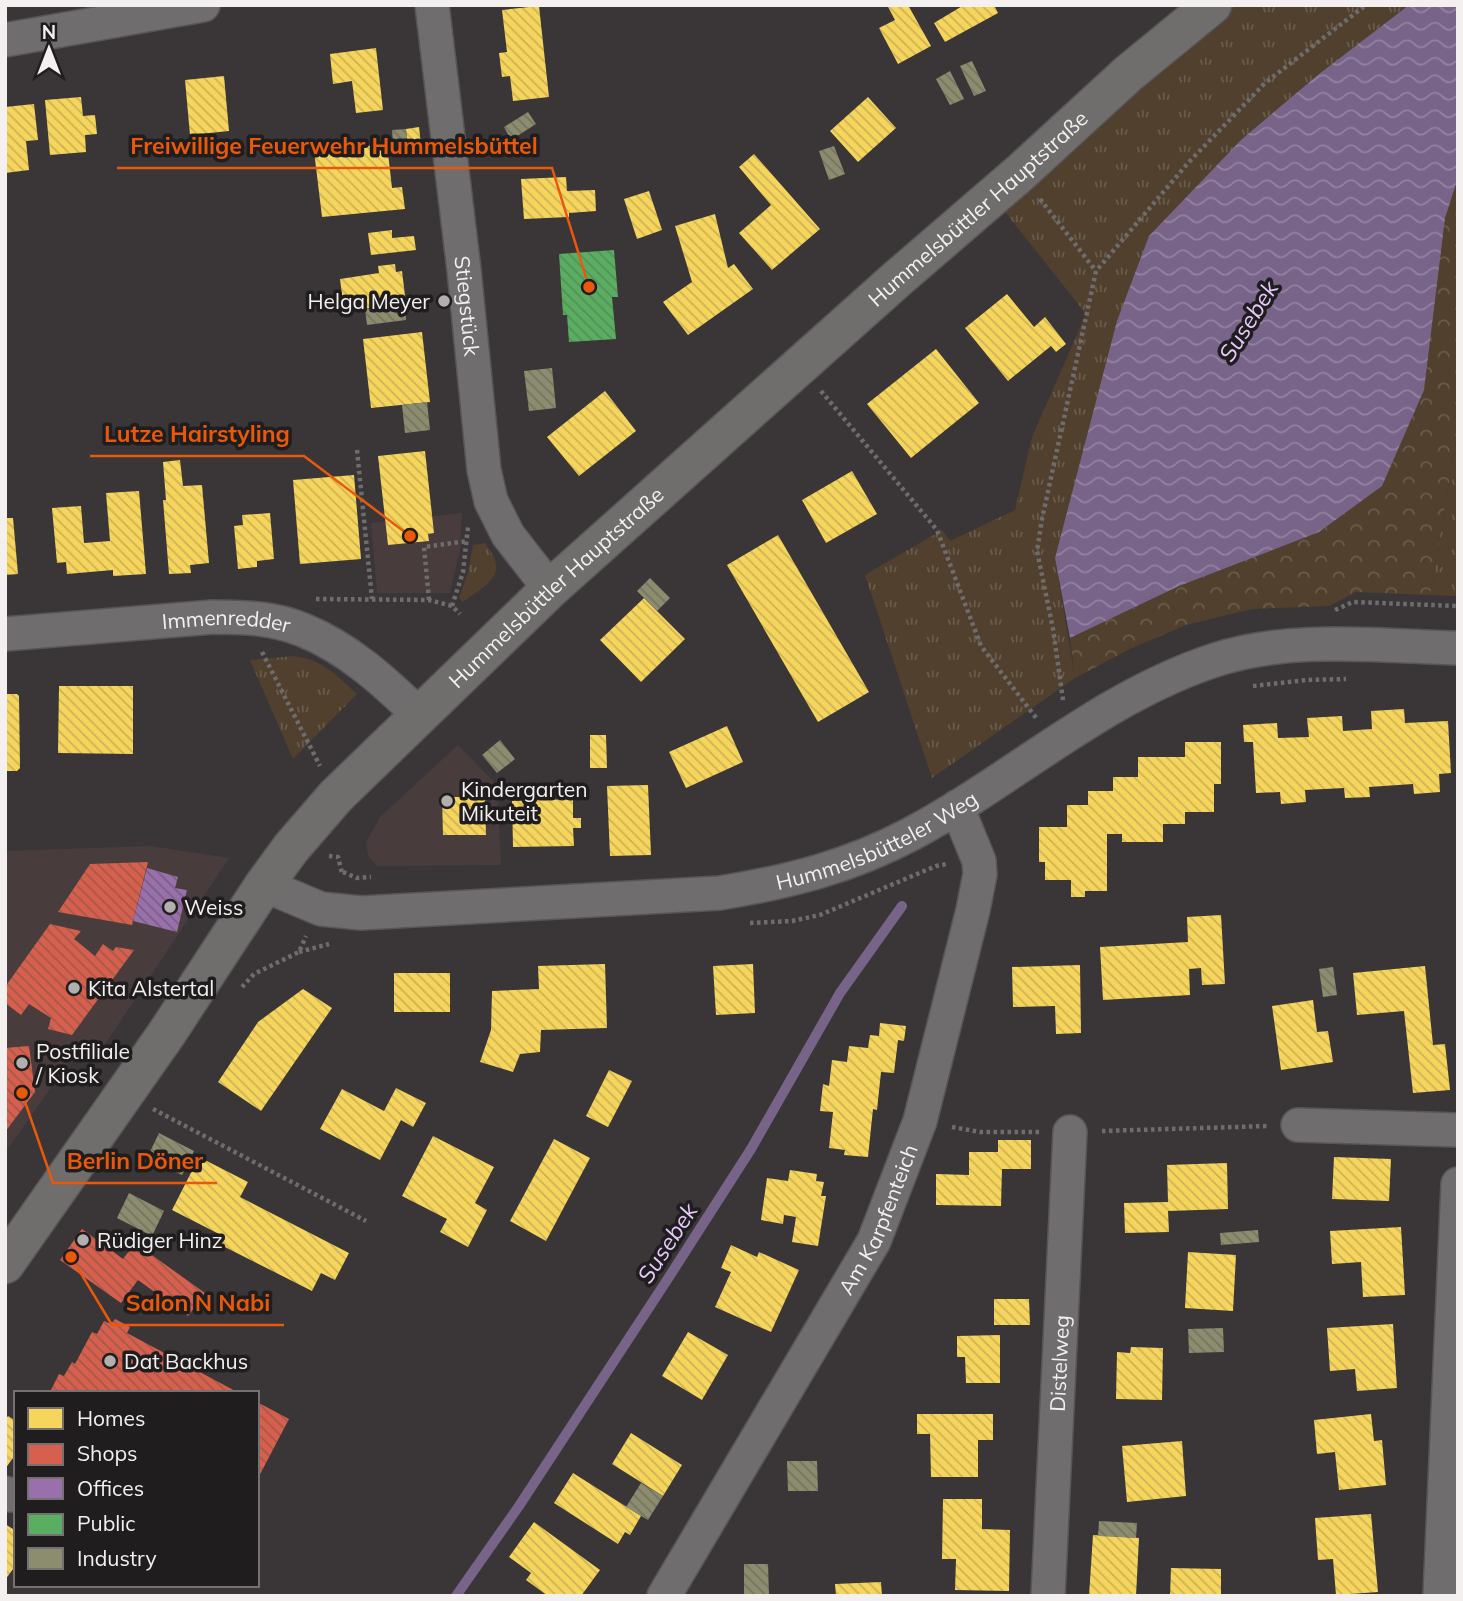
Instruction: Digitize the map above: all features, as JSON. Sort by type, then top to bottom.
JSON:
[{"type":"main road","name":"Hummelsbüttler Hauptstraße","points":[[5,1264],[213,964],[264,885],[335,796],[550,589],[1020,173],[1129,73],[1212,5]]},
{"type":"street","points":[[5,40],[203,5]]},
{"type":"street","name":"Stiegstück","points":[[432,5],[464,270],[484,470],[491,501],[508,535],[550,589]]},
{"type":"street","name":"Immenredder","points":[[5,634],[213,617],[244,617],[301,629],[320,638],[387,683],[419,715]]},
{"type":"street","name":"Hummelsbütteler Weg","points":[[264,885],[321,909],[361,913],[719,893],[769,886],[815,875],[910,834],[957,807],[1055,741],[1113,706],[1215,660],[1255,650],[1298,646],[1458,649]]},
{"type":"street","name":"Am Karpfenteich","points":[[664,1596],[874,1241],[920,1121],[980,874],[977,853],[957,807]]},
{"type":"street","points":[[1298,1125],[1458,1130]]},
{"type":"street","name":"Distelweg","points":[[1048,1596],[1070,1132]]},
{"type":"street","points":[[1440,1596],[1458,1184]]},
{"type":"path","points":[[1063,700],[1054,629],[1037,551],[1096,271],[1188,163],[1265,83],[1366,5]]},
{"type":"path","points":[[1020,173],[1096,271]]},
{"type":"path","points":[[801,366],[937,530],[981,646],[1055,741]]},
{"type":"path","points":[[357,450],[372,599]]},
{"type":"path","points":[[452,606],[463,572],[469,518]]},
{"type":"path","points":[[429,600],[424,547],[508,535]]},
{"type":"path","points":[[307,599],[429,600],[452,606],[460,614]]},
{"type":"path","points":[[244,617],[335,796]]},
{"type":"path","points":[[1242,687],[1307,680],[1355,679]]},
{"type":"path","points":[[327,855],[338,857],[343,872],[357,878],[384,877]]},
{"type":"path","points":[[338,879],[343,872]]},
{"type":"path","points":[[237,994],[254,974],[299,952],[308,933]]},
{"type":"path","points":[[124,1093],[366,1222]]},
{"type":"path","points":[[980,1132],[1298,1125]]},
{"type":"shaded area","points":[[462,513],[460,550],[450,593],[377,593],[371,523]]},
{"type":"shaded area","name":"Kindergarten Mikuteit","points":[[458,745],[497,785],[501,865],[377,866],[368,856],[366,842],[380,817]]},
{"type":"shaded area","points":[[151,846],[229,858],[104,1046],[83,1042],[5,1153],[5,851]]},
{"type":"green space","points":[[1221,5],[1409,5],[1319,74],[1242,139],[1055,558],[1075,678],[932,778],[865,575],[942,530],[950,541],[1015,510],[1032,437],[1086,314],[998,203]]},
{"type":"green space","points":[[1458,178],[1458,429],[1430,595],[1356,592],[1329,606],[1252,609],[1186,625],[1132,648],[1075,678],[1070,638],[1179,586],[1445,218]]},
{"type":"green space","points":[[1458,429],[1458,596],[1430,595]]},
{"type":"green space","points":[[485,543],[494,559],[496,570],[485,586],[463,602],[459,598],[468,573],[473,545]]},
{"type":"green space","points":[[294,656],[321,665],[357,694],[293,759],[250,660]]},
{"type":"water","points":[[1409,5],[1458,5],[1458,178],[1445,218],[1424,390],[1382,486],[1319,532],[1179,586],[1070,638],[1055,558],[1117,321],[1149,236],[1242,139],[1319,74]]},
{"type":"building: Homes","points":[[887,5],[908,5],[931,46],[898,64],[879,28],[895,20]]},
{"type":"building: Homes","points":[[964,5],[994,5],[998,13],[945,42],[934,23]]},
{"type":"building: Homes","points":[[539,6],[549,97],[513,101],[510,76],[502,77],[499,53],[507,52],[502,10]]},
{"type":"building: Homes","points":[[376,48],[383,110],[356,113],[352,81],[333,84],[330,54]]},
{"type":"building: Homes","points":[[224,76],[229,131],[190,135],[185,80]]},
{"type":"building: Homes","points":[[81,97],[83,116],[95,115],[97,134],[85,135],[86,152],[50,155],[45,100]]},
{"type":"building: Homes","points":[[868,97],[896,128],[858,162],[830,131]]},
{"type":"building: Homes","points":[[34,104],[38,140],[26,141],[29,170],[5,173],[5,107]]},
{"type":"building: Homes","points":[[419,127],[422,153],[408,154],[406,129]]},
{"type":"building: Homes","points":[[387,144],[392,188],[402,187],[405,209],[322,217],[314,151]]},
{"type":"building: Homes","points":[[754,154],[820,229],[772,270],[739,233],[771,205],[739,167]]},
{"type":"building: Homes","points":[[566,177],[567,191],[595,190],[596,211],[569,213],[569,217],[524,219],[521,179]]},
{"type":"building: Homes","points":[[649,191],[662,230],[637,239],[624,199]]},
{"type":"building: Homes","points":[[715,214],[728,268],[734,264],[753,289],[688,335],[663,302],[692,282],[675,226]]},
{"type":"building: Homes","points":[[392,230],[392,238],[414,236],[416,250],[371,255],[368,233]]},
{"type":"building: Homes","points":[[395,264],[396,272],[402,271],[406,304],[344,311],[340,279],[379,273],[378,266]]},
{"type":"building: Homes","points":[[1007,294],[1034,327],[1045,317],[1066,344],[1056,352],[1051,346],[1008,381],[965,328]]},
{"type":"building: Homes","points":[[422,332],[430,402],[371,408],[363,339]]},
{"type":"building: Homes","points":[[936,349],[979,403],[911,458],[867,404]]},
{"type":"building: Homes","points":[[605,391],[636,431],[579,476],[547,437]]},
{"type":"building: Homes","points":[[425,451],[434,533],[428,534],[429,541],[388,545],[378,456]]},
{"type":"building: Homes","points":[[180,460],[183,486],[202,485],[209,563],[190,565],[191,573],[169,574],[163,462]]},
{"type":"building: Homes","points":[[852,471],[877,514],[826,543],[802,500]]},
{"type":"building: Homes","points":[[354,475],[361,559],[300,564],[293,480]]},
{"type":"building: Homes","points":[[139,491],[146,574],[113,576],[113,570],[67,574],[66,562],[57,563],[52,508],[81,506],[84,543],[110,541],[106,493]]},
{"type":"building: Homes","points":[[270,513],[274,559],[257,561],[257,567],[238,569],[234,526],[243,525],[242,515]]},
{"type":"building: Homes","points":[[5,518],[13,518],[18,574],[5,575]]},
{"type":"building: Homes","points":[[778,535],[869,692],[818,722],[727,565]]},
{"type":"building: Homes","points":[[644,598],[685,639],[641,682],[600,640]]},
{"type":"building: Homes","points":[[59,686],[133,686],[133,754],[58,753]]},
{"type":"building: Homes","points":[[5,694],[19,696],[20,768],[17,771],[5,771]]},
{"type":"building: Homes","points":[[1404,709],[1405,723],[1448,721],[1451,773],[1439,774],[1440,792],[1414,794],[1413,784],[1369,787],[1370,797],[1345,798],[1344,788],[1305,790],[1306,802],[1281,804],[1280,792],[1256,793],[1253,742],[1244,742],[1243,725],[1277,723],[1278,738],[1309,737],[1307,718],[1342,716],[1343,731],[1372,729],[1371,711]]},
{"type":"building: Homes","points":[[727,726],[743,762],[686,788],[669,752]]},
{"type":"building: Homes","points":[[590,735],[606,735],[607,768],[590,768]]},
{"type":"building: Homes","points":[[1185,742],[1221,742],[1221,784],[1214,784],[1214,812],[1185,812],[1185,824],[1163,824],[1163,842],[1122,842],[1122,834],[1107,834],[1107,891],[1085,891],[1085,897],[1071,897],[1071,880],[1045,880],[1045,862],[1039,862],[1039,827],[1067,827],[1067,805],[1088,805],[1088,791],[1113,791],[1113,777],[1138,777],[1138,757],[1185,757]]},
{"type":"building: Homes","points":[[648,785],[651,855],[610,856],[607,786]]},
{"type":"building: Homes","points":[[442,797],[485,797],[486,835],[443,835]]},
{"type":"building: Homes","points":[[573,799],[573,818],[581,818],[581,828],[573,828],[574,846],[513,847],[512,801]]},
{"type":"building: Homes","points":[[1221,915],[1225,984],[1202,985],[1201,968],[1189,969],[1190,995],[1103,1000],[1100,947],[1188,942],[1187,917]]},
{"type":"building: Homes","points":[[605,964],[607,1028],[541,1030],[540,1052],[520,1054],[513,1072],[480,1062],[491,1030],[492,991],[539,989],[538,966]]},
{"type":"building: Homes","points":[[753,964],[755,1013],[716,1015],[713,966]]},
{"type":"building: Homes","points":[[1080,965],[1081,1033],[1056,1034],[1055,1006],[1013,1007],[1012,967]]},
{"type":"building: Homes","points":[[1425,966],[1433,1045],[1445,1044],[1450,1090],[1413,1093],[1404,1011],[1357,1015],[1353,973]]},
{"type":"building: Homes","points":[[394,973],[450,973],[450,1012],[394,1012]]},
{"type":"building: Homes","points":[[303,989],[332,1008],[261,1111],[218,1082],[258,1022]]},
{"type":"building: Homes","points":[[1313,1000],[1317,1032],[1328,1031],[1333,1062],[1281,1070],[1272,1006]]},
{"type":"building: Homes","points":[[880,1023],[906,1026],[904,1041],[898,1040],[894,1073],[881,1072],[877,1110],[873,1109],[868,1157],[844,1155],[845,1150],[829,1148],[833,1112],[820,1111],[823,1084],[829,1086],[832,1060],[847,1062],[849,1046],[868,1048],[870,1035],[879,1036]]},
{"type":"building: Homes","points":[[609,1070],[632,1081],[608,1127],[586,1116]]},
{"type":"building: Homes","points":[[396,1088],[426,1103],[413,1127],[401,1120],[380,1160],[320,1129],[342,1089],[384,1111]]},
{"type":"building: Homes","points":[[433,1136],[494,1167],[475,1203],[487,1210],[468,1247],[440,1232],[447,1219],[402,1196]]},
{"type":"building: Homes","points":[[554,1139],[590,1158],[546,1241],[510,1221]]},
{"type":"building: Homes","points":[[998,1140],[1031,1140],[1031,1169],[1002,1169],[1001,1206],[936,1205],[936,1174],[969,1175],[969,1152],[998,1152]]},
{"type":"building: Homes","points":[[199,1157],[248,1182],[240,1197],[349,1253],[335,1280],[321,1273],[312,1291],[217,1243],[221,1235],[172,1210]]},
{"type":"building: Homes","points":[[1334,1157],[1391,1159],[1389,1201],[1332,1199]]},
{"type":"building: Homes","points":[[1227,1163],[1228,1209],[1168,1211],[1169,1232],[1125,1233],[1124,1203],[1168,1202],[1167,1165]]},
{"type":"building: Homes","points":[[790,1170],[817,1174],[816,1181],[824,1182],[821,1196],[826,1196],[818,1246],[792,1242],[796,1217],[784,1215],[783,1224],[761,1220],[767,1178],[788,1181]]},
{"type":"building: Homes","points":[[1401,1227],[1405,1295],[1363,1297],[1361,1262],[1332,1264],[1330,1231]]},
{"type":"building: Homes","points":[[731,1245],[757,1257],[759,1252],[799,1270],[771,1332],[715,1307],[731,1272],[721,1268]]},
{"type":"building: Homes","points":[[1188,1252],[1236,1255],[1233,1311],[1185,1308]]},
{"type":"building: Homes","points":[[994,1299],[1029,1299],[1030,1325],[994,1325]]},
{"type":"building: Homes","points":[[1393,1324],[1397,1388],[1357,1391],[1355,1369],[1330,1371],[1327,1328]]},
{"type":"building: Homes","points":[[688,1332],[728,1355],[702,1400],[662,1376]]},
{"type":"building: Homes","points":[[1000,1335],[1000,1383],[966,1383],[965,1357],[957,1357],[957,1336]]},
{"type":"building: Homes","points":[[1131,1347],[1163,1348],[1162,1400],[1116,1399],[1117,1352],[1130,1353]]},
{"type":"building: Homes","points":[[917,1414],[993,1414],[993,1440],[978,1440],[978,1477],[931,1477],[930,1434],[917,1434]]},
{"type":"building: Homes","points":[[1371,1414],[1374,1441],[1382,1440],[1386,1485],[1339,1490],[1335,1452],[1317,1454],[1314,1420]]},
{"type":"building: Homes","points":[[8,1416],[14,1420],[14,1459],[5,1469],[5,1420]]},
{"type":"building: Homes","points":[[631,1433],[682,1465],[663,1496],[612,1464]]},
{"type":"building: Homes","points":[[1182,1441],[1186,1496],[1127,1502],[1122,1446]]},
{"type":"building: Homes","points":[[573,1473],[641,1516],[630,1535],[625,1532],[618,1544],[554,1503]]},
{"type":"building: Homes","points":[[943,1499],[982,1499],[982,1529],[1010,1530],[1009,1591],[955,1590],[956,1559],[942,1559]]},
{"type":"building: Homes","points":[[1371,1514],[1378,1592],[1336,1595],[1333,1559],[1318,1560],[1315,1518]]},
{"type":"building: Homes","points":[[534,1522],[600,1570],[581,1596],[548,1596],[526,1580],[531,1573],[509,1557]]},
{"type":"building: Homes","points":[[5,1524],[14,1530],[14,1568],[5,1580]]},
{"type":"building: Homes","points":[[1093,1535],[1139,1538],[1136,1596],[1089,1596]]},
{"type":"building: Homes","points":[[1171,1568],[1221,1569],[1221,1596],[1170,1596]]},
{"type":"building: Homes","points":[[881,1582],[882,1596],[836,1596],[835,1584]]},
{"type":"building: Shops","points":[[148,862],[132,925],[58,912],[90,864]]},
{"type":"building: Shops","points":[[50,924],[81,931],[74,939],[95,956],[103,944],[113,951],[116,947],[134,950],[72,1035],[48,1029],[51,1018],[29,1004],[21,1015],[5,1003],[5,987]]},
{"type":"building: Shops","points":[[29,1046],[35,1092],[5,1132],[5,1048]]},
{"type":"building: Shops","points":[[82,1229],[123,1259],[135,1243],[205,1293],[188,1316],[138,1280],[121,1303],[60,1260]]},
{"type":"building: Shops","points":[[115,1319],[130,1327],[127,1333],[235,1391],[51,1390],[59,1374],[64,1376],[72,1362],[75,1364],[92,1332],[97,1334],[104,1321],[111,1324]]},
{"type":"building: Shops","points":[[259,1403],[289,1419],[259,1476]]},
{"type":"building: Offices","points":[[147,868],[178,877],[175,888],[187,890],[177,932],[133,921]]},
{"type":"building: Public","points":[[614,250],[618,297],[612,297],[616,339],[569,342],[567,315],[563,315],[559,254]]},
{"type":"building: Industry","points":[[972,61],[986,91],[974,96],[960,66]]},
{"type":"building: Industry","points":[[950,71],[964,99],[950,105],[936,79]]},
{"type":"building: Industry","points":[[528,112],[536,124],[511,140],[504,127]]},
{"type":"building: Industry","points":[[406,129],[408,154],[394,156],[392,130]]},
{"type":"building: Industry","points":[[834,146],[845,174],[829,180],[819,151]]},
{"type":"building: Industry","points":[[405,305],[406,320],[367,325],[365,309]]},
{"type":"building: Industry","points":[[552,368],[556,408],[529,411],[524,371]]},
{"type":"building: Industry","points":[[427,402],[430,430],[405,433],[402,405]]},
{"type":"building: Industry","points":[[650,578],[670,598],[657,611],[637,591]]},
{"type":"building: Industry","points":[[500,740],[515,759],[497,773],[482,755]]},
{"type":"building: Industry","points":[[1333,967],[1337,995],[1323,997],[1319,969]]},
{"type":"building: Industry","points":[[159,1133],[194,1151],[182,1175],[147,1158]]},
{"type":"building: Industry","points":[[129,1193],[164,1211],[152,1236],[117,1218]]},
{"type":"building: Industry","points":[[1258,1230],[1259,1242],[1221,1245],[1220,1233]]},
{"type":"building: Industry","points":[[1223,1328],[1224,1352],[1189,1353],[1188,1329]]},
{"type":"building: Industry","points":[[787,1461],[817,1461],[818,1491],[788,1491]]},
{"type":"building: Industry","points":[[641,1483],[663,1496],[648,1520],[626,1507]]},
{"type":"building: Industry","points":[[1099,1521],[1137,1523],[1136,1538],[1098,1536]]},
{"type":"building: Industry","points":[[744,1564],[768,1564],[769,1596],[744,1596]]},
{"type":"waterway","name":"Susebek","points":[[456,1596],[519,1506],[669,1277],[751,1149],[840,993],[902,906]]},
{"type":"place","name":"Freiwillige Feuerwehr Hummelsbüttel","points":[[589,287]]},
{"type":"place","name":"Helga Meyer","points":[[444,301]]},
{"type":"place","name":"Lutze Hairstyling","points":[[410,536]]},
{"type":"place","name":"Kindergarten Mikuteit","points":[[447,801]]},
{"type":"place","name":"Weiss","points":[[170,907]]},
{"type":"place","name":"Kita Alstertal","points":[[74,988]]},
{"type":"place","name":"Postfiliale / Kiosk","points":[[22,1063]]},
{"type":"place","name":"Berlin Döner","points":[[22,1093]]},
{"type":"place","name":"Rüdiger Hinz","points":[[83,1240]]},
{"type":"place","name":"Salon N Nabi","points":[[71,1257]]},
{"type":"place","name":"Dat Backhus","points":[[110,1361]]}]
